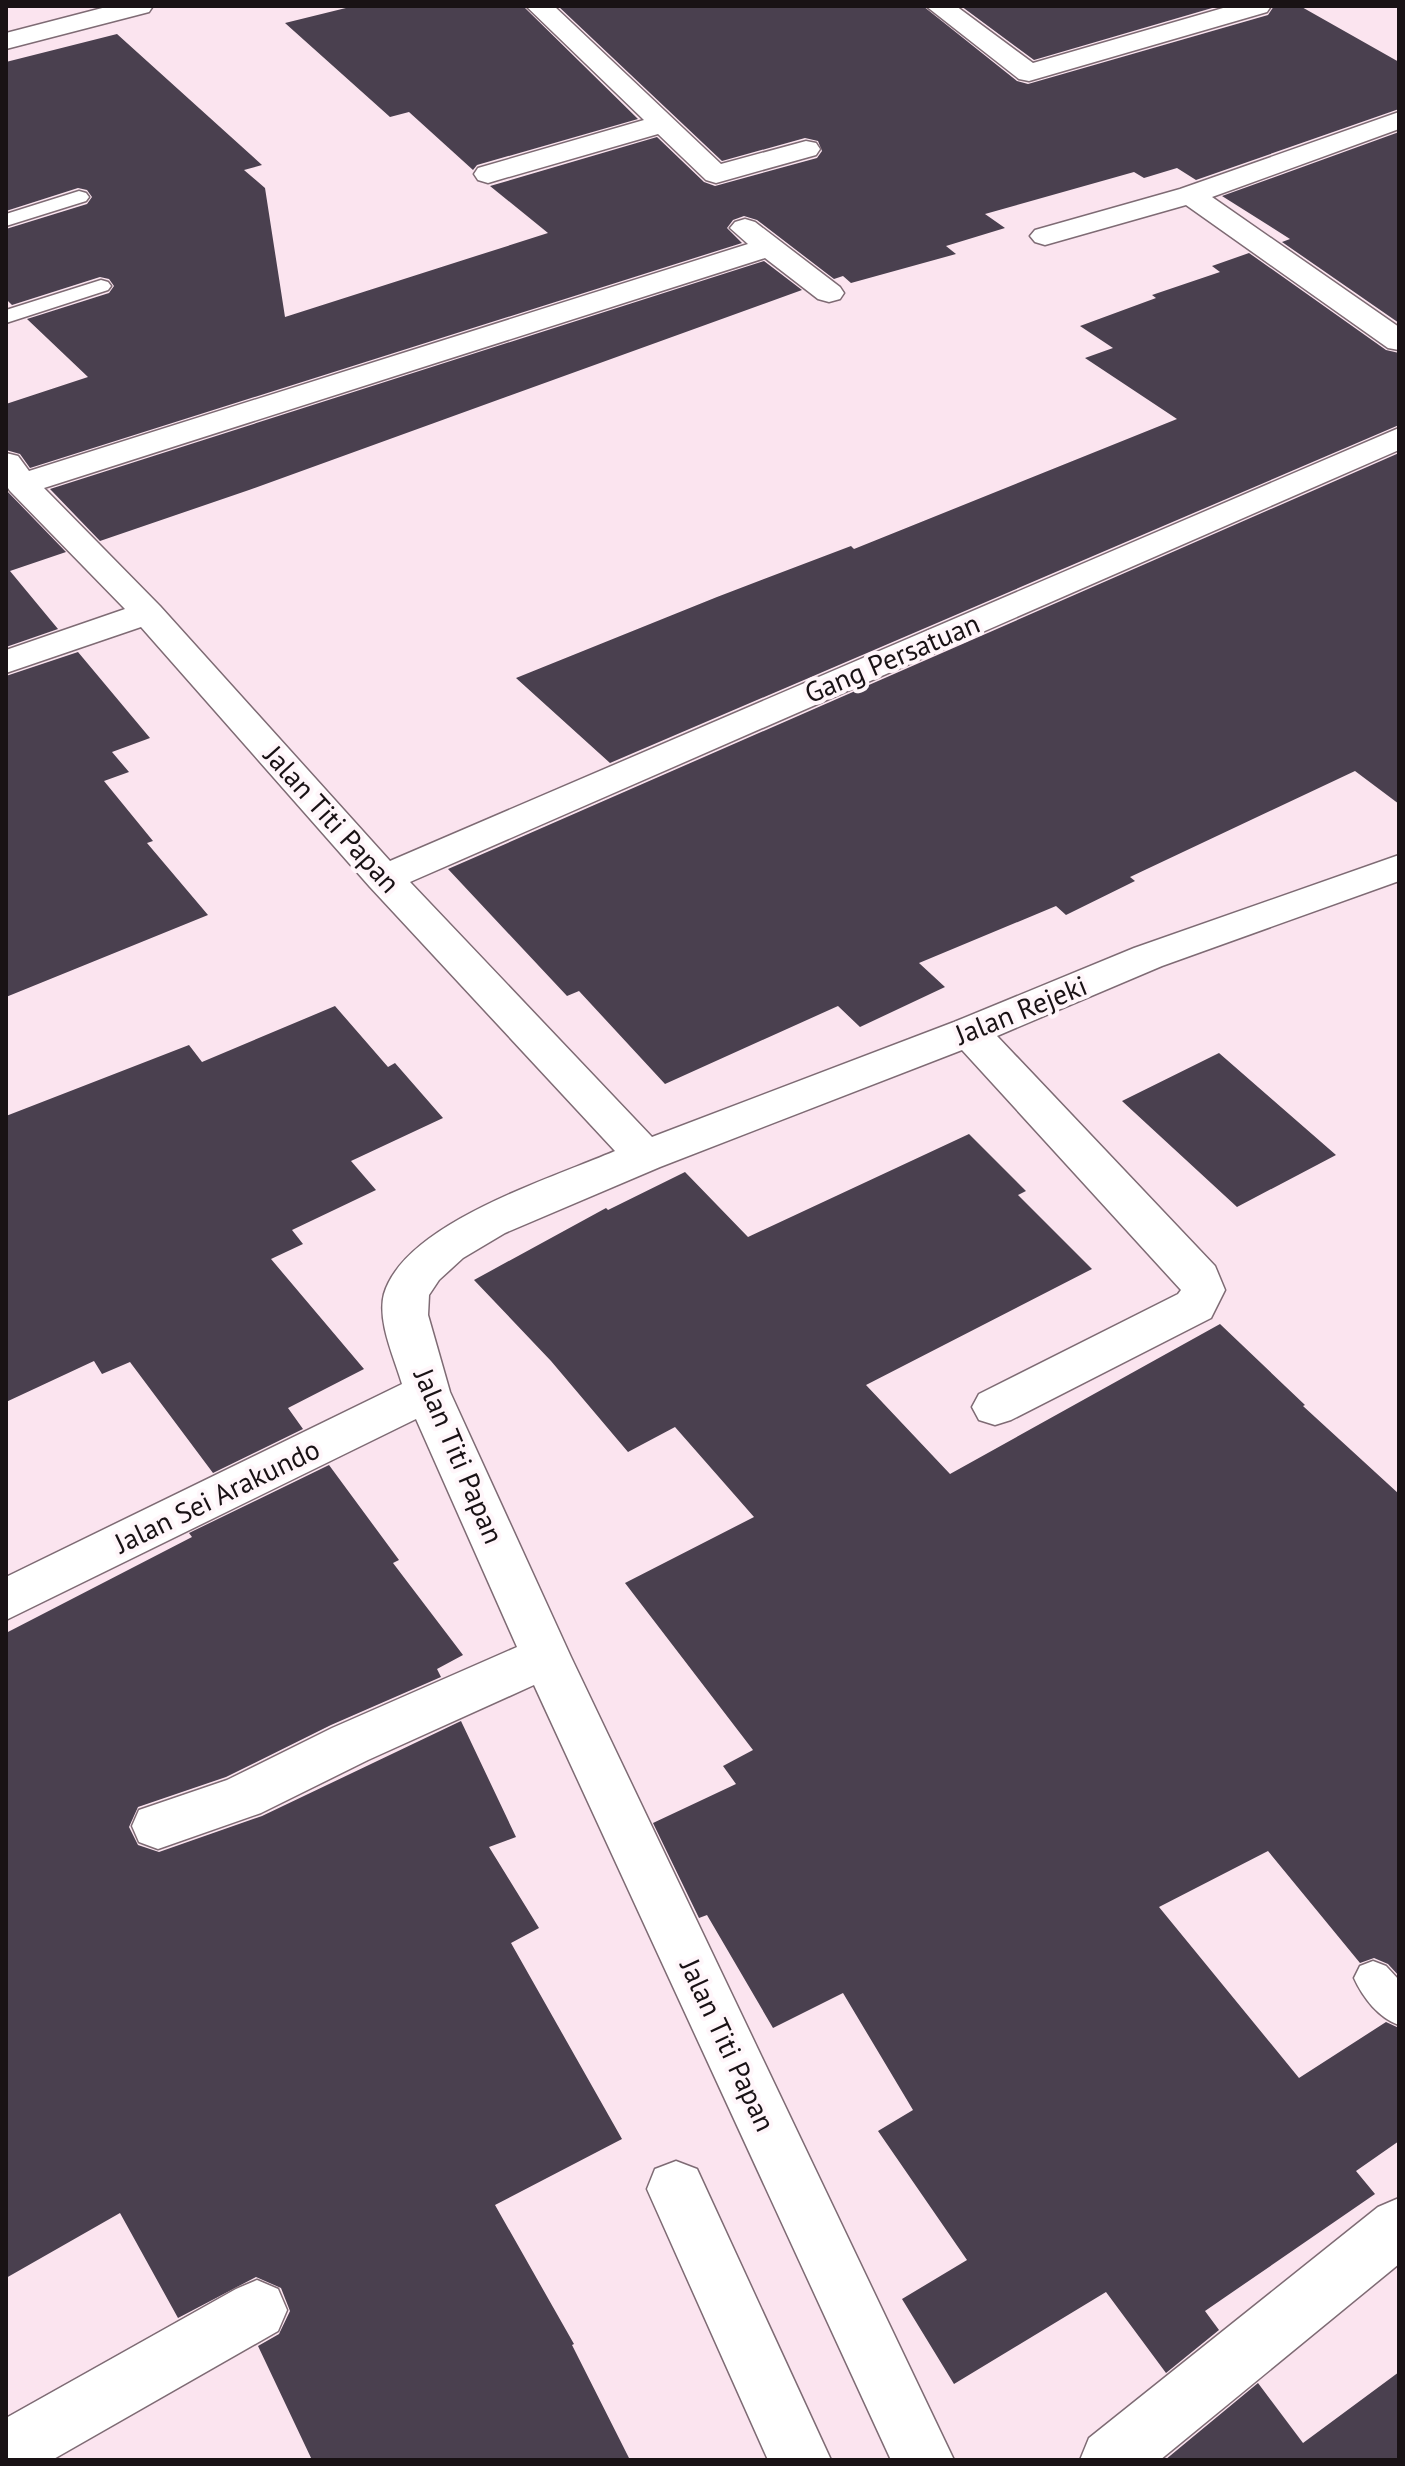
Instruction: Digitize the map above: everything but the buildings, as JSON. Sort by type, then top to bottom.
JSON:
[{"type":"street","points":[[6,41],[140,6]]},
{"type":"street","points":[[539,6],[716,174],[806,149]]},
{"type":"street","points":[[939,6],[1029,73],[1225,11],[1258,6]]},
{"type":"street","points":[[1045,236],[1190,195],[1399,120]]},
{"type":"street","points":[[488,174],[661,124]]},
{"type":"street","points":[[1190,195],[1399,341]]},
{"type":"street","points":[[744,227],[829,293]]},
{"type":"street","points":[[14,474],[769,247]]},
{"type":"street","name":"Gang Persatuan","points":[[384,878],[1399,438]]},
{"type":"street","name":"Jalan Titi Papan","points":[[14,474],[148,613],[384,878],[645,1156],[490,1222],[447,1247],[423,1268],[407,1293],[405,1315],[427,1392],[546,1657],[923,2460]]},
{"type":"street","points":[[6,662],[148,613]]},
{"type":"street","name":"Jalan Rejeki","points":[[645,1156],[969,1032],[1148,957],[1399,867]]},
{"type":"street","points":[[969,1032],[1199,1278],[1203,1290],[1195,1306],[995,1407]]},
{"type":"street","name":"Jalan Sei Arakundo","points":[[6,1600],[427,1392]]},
{"type":"street","points":[[158,1826],[243,1797],[350,1744],[546,1657]]},
{"type":"street","points":[[676,2189],[800,2460]]},
{"type":"street","points":[[1111,2460],[1399,2227]]},
{"type":"street","points":[[6,2452],[257,2310]]},
{"type":"lane","points":[[6,220],[79,197]]},
{"type":"lane","points":[[6,317],[101,286]]},
{"type":"lane","points":[[1373,1978],[1399,2008]]}]
